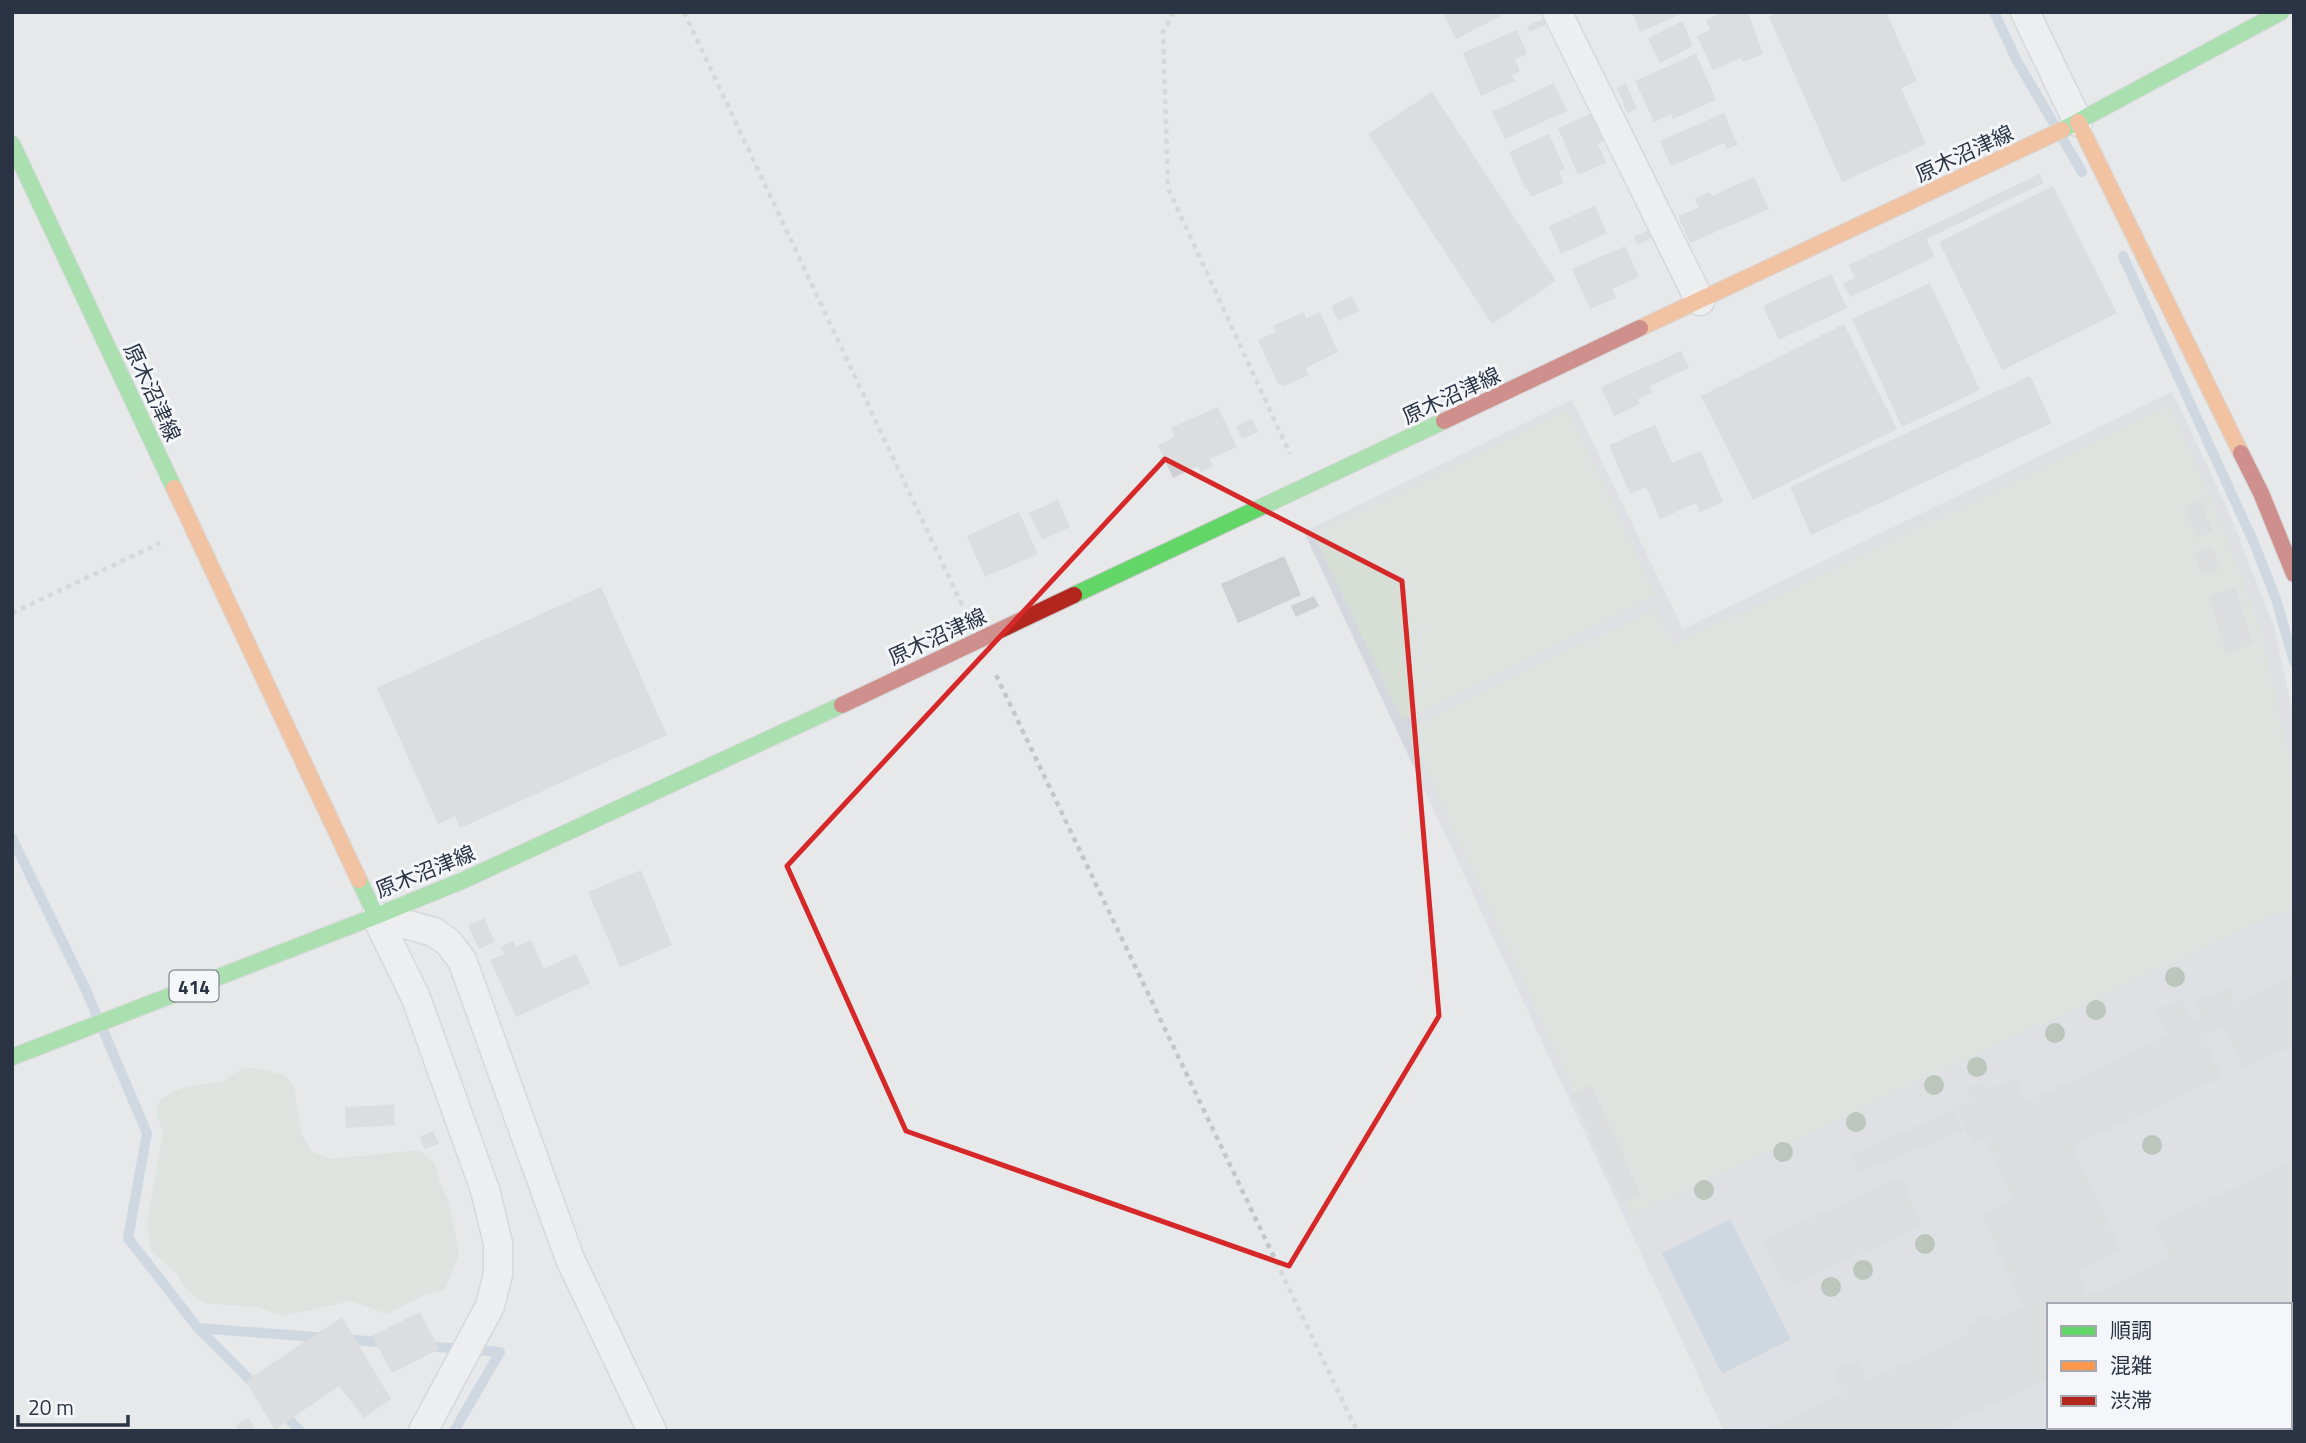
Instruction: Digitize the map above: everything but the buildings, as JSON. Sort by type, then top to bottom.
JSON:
[{"type":"main road","name":"原木沼津線","points":[[12,144],[376,916],[464,880],[704,770],[2078,122],[2281,12]]},
{"type":"main road","points":[[2078,122],[2260,493],[2294,574]]},
{"type":"main road","name":"414","points":[[12,1057],[376,916]]},
{"type":"street","points":[[1557,12],[1700,300]]},
{"type":"street","points":[[2025,12],[2078,122]]},
{"type":"street","points":[[376,916],[416,998],[485,1190],[498,1243],[498,1274],[490,1306],[423,1431]]},
{"type":"street","points":[[376,916],[434,932],[448,942],[463,960],[570,1259],[652,1431]]},
{"type":"path","points":[[684,12],[979,639],[1357,1431]]},
{"type":"path","points":[[1174,12],[1163,32],[1168,188],[1280,435],[1306,486]]},
{"type":"path","points":[[12,613],[194,527]]},
{"type":"highlighted area","points":[[1165,459],[1402,581],[1439,1016],[1289,1266],[906,1131],[787,866]]},
{"type":"shaded area","points":[[2172,392],[2228,510],[2273,624],[2294,717],[2294,1341],[2292,1342],[2292,1303],[2047,1303],[2047,1429],[2106,1429],[2103,1431],[1724,1431],[1304,532],[1572,400],[1683,629]]},
{"type":"shaded area","points":[[2169,407],[2205,482],[2261,628],[2294,782],[2294,906],[1631,1216],[1408,730],[1656,608],[1675,645]]},
{"type":"shaded area","points":[[1569,411],[1656,595],[1402,720],[1313,534]]},
{"type":"shaded area","points":[[244,1067],[286,1076],[294,1089],[301,1133],[312,1152],[331,1159],[419,1150],[435,1163],[439,1181],[449,1202],[459,1254],[445,1289],[424,1295],[387,1314],[351,1301],[282,1316],[257,1307],[205,1303],[187,1290],[176,1273],[152,1252],[147,1223],[163,1132],[156,1114],[160,1100],[174,1091],[193,1085],[221,1082]]},
{"type":"water","points":[[1730,1219],[1791,1339],[1722,1374],[1662,1253]]},
{"type":"waterway","points":[[1994,12],[2016,59],[2082,172]]},
{"type":"waterway","points":[[2123,256],[2254,543],[2276,599],[2294,662]]},
{"type":"waterway","points":[[12,838],[85,988],[147,1133],[128,1238],[198,1328],[259,1389]]},
{"type":"waterway","points":[[198,1328],[327,1338]]},
{"type":"waterway","points":[[343,1339],[389,1343]]},
{"type":"waterway","points":[[426,1346],[500,1352],[454,1431]]},
{"type":"waterway","points":[[280,1410],[300,1431]]},
{"type":"traffic: fast","points":[[2062,130],[2281,12]]},
{"type":"traffic: fast","points":[[12,144],[174,488]]},
{"type":"traffic: fast","points":[[1074,595],[1444,421]]},
{"type":"traffic: fast","points":[[359,880],[376,916],[464,880],[842,705]]},
{"type":"traffic: fast","points":[[12,1057],[376,916]]},
{"type":"traffic: slow","points":[[2078,122],[2241,453]]},
{"type":"traffic: slow","points":[[1640,328],[2062,130]]},
{"type":"traffic: slow","points":[[174,488],[359,880]]},
{"type":"traffic: jam","points":[[1444,421],[1640,328]]},
{"type":"traffic: jam","points":[[2241,453],[2261,493],[2294,574]]},
{"type":"traffic: jam","points":[[842,705],[1074,595]]}]
